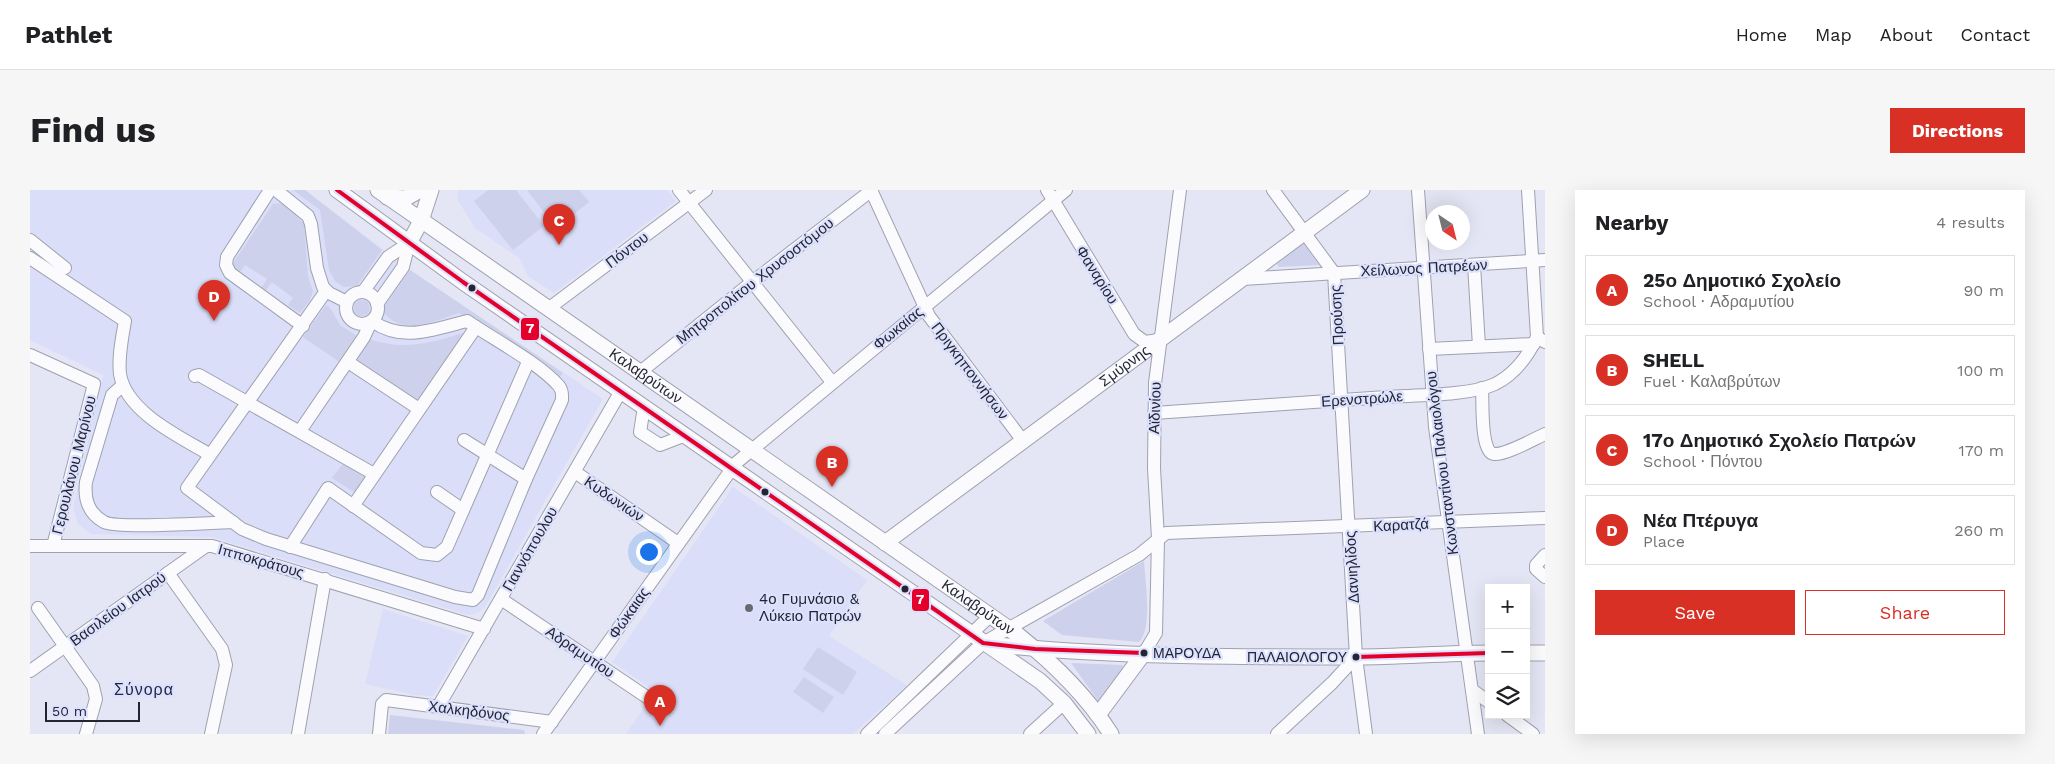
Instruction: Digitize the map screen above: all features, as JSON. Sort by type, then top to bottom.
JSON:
[{"type":"main road","name":"Καλαβρύτων","points":[[337,190],[408,243],[977,639],[1035,649]]},
{"type":"main road","points":[[382,193],[406,198],[420,190]]},
{"type":"main road","points":[[408,243],[421,220],[431,190]]},
{"type":"main road","name":"Σμύρνης","points":[[885,543],[1362,190]]},
{"type":"main road","name":"Καλαβρύτων","points":[[382,193],[1009,629],[1035,649]]},
{"type":"main road","points":[[977,639],[1040,682],[1064,703],[1088,734]]},
{"type":"main road","points":[[1035,649],[1356,657],[1485,653]]},
{"type":"main road","points":[[1035,649],[1078,691],[1111,734]]},
{"type":"main road","points":[[1098,715],[1144,653]]},
{"type":"main road","points":[[1530,653],[1545,653]]},
{"type":"street","points":[[270,190],[227,257],[226,265],[230,273],[303,326]]},
{"type":"street","points":[[276,190],[303,210],[310,219],[317,268],[326,291],[347,302]]},
{"type":"street","points":[[679,190],[832,382]]},
{"type":"street","name":"Πόντου","points":[[548,309],[706,190]]},
{"type":"street","name":"Μητροπολίτου Χρυσοστόμου","points":[[639,373],[752,282],[872,190]]},
{"type":"street","name":"Πριγκηποννήσων","points":[[872,190],[933,322],[1023,441]]},
{"type":"street","name":"Φωκαίας","points":[[732,467],[750,449],[924,306],[1050,195],[1066,190]]},
{"type":"street","name":"Αϊδινίου","points":[[1144,653],[1156,633],[1162,536],[1154,413],[1159,340],[1180,190]]},
{"type":"street","name":"Προύσης","points":[[1273,190],[1334,273],[1341,400]]},
{"type":"street","name":"Κωνσταντίνου Παλαιολόγου","points":[[1418,190],[1432,394],[1447,522],[1478,734]]},
{"type":"street","points":[[1429,349],[1539,341],[1539,260],[1528,190]]},
{"type":"street","name":"Φαναρίου","points":[[1050,195],[1134,334],[1145,342],[1159,340]]},
{"type":"street","points":[[30,240],[65,268]]},
{"type":"street","points":[[364,292],[388,256],[408,243]]},
{"type":"street","points":[[377,304],[403,267],[408,243]]},
{"type":"street","points":[[30,258],[126,321],[120,362],[123,385],[130,398],[140,409],[166,429],[209,454]]},
{"type":"street","name":"Χείλωνος Πατρέων","points":[[1242,279],[1539,260]]},
{"type":"street","points":[[1474,265],[1478,346]]},
{"type":"street","points":[[300,431],[348,362],[372,321],[377,314],[377,304],[372,296],[364,292],[354,294],[347,302],[346,312],[351,321],[361,325],[372,321],[385,328],[406,334],[423,334],[467,321],[528,362],[559,386],[562,400],[526,479],[478,595],[473,600],[466,600],[290,547],[250,533],[232,522],[188,488],[209,454],[303,326],[326,291]]},
{"type":"street","points":[[353,506],[476,327]]},
{"type":"street","name":"Ερενστρώλε","points":[[1154,413],[1432,394],[1482,388],[1510,374],[1539,341]]},
{"type":"street","name":"Γερουλάνου Μαρίνου","points":[[30,355],[94,384],[53,546]]},
{"type":"street","points":[[348,362],[419,409]]},
{"type":"street","points":[[290,547],[328,488],[421,553],[437,555],[447,547],[528,362]]},
{"type":"street","points":[[194,376],[199,375],[374,474]]},
{"type":"street","points":[[123,385],[112,396],[86,482],[85,494],[90,510],[110,524],[232,522]]},
{"type":"street","points":[[1482,388],[1486,447],[1490,452],[1495,454],[1508,450],[1545,434]]},
{"type":"street","name":"Γιαννόπουλου","points":[[438,707],[622,391]]},
{"type":"street","name":"Δανιηλίδος","points":[[1341,400],[1350,527],[1356,657],[1366,734]]},
{"type":"street","points":[[644,407],[640,432],[660,445],[686,435]]},
{"type":"street","points":[[464,440],[526,479]]},
{"type":"street","name":"Φώκαιας","points":[[543,734],[732,467]]},
{"type":"street","name":"Κυδωνιών","points":[[574,472],[678,543]]},
{"type":"street","points":[[437,492],[463,510]]},
{"type":"street","name":"Καρατζά","points":[[1162,536],[1545,518]]},
{"type":"street","points":[[867,734],[977,639],[1009,629],[1138,555],[1162,536]]},
{"type":"street","name":"Ιπποκράτους","points":[[30,546],[206,546],[222,548],[484,629]]},
{"type":"street","name":"Βασιλείου Ιατρού","points":[[30,672],[206,546]]},
{"type":"street","points":[[1545,555],[1536,565],[1536,569],[1545,577]]},
{"type":"street","points":[[168,573],[222,649],[225,657],[226,665],[211,734]]},
{"type":"street","points":[[298,734],[325,580]]},
{"type":"street","name":"Αδραμυτίου","points":[[501,600],[660,706]]},
{"type":"street","points":[[38,608],[95,692],[96,699],[86,734]]},
{"type":"street","points":[[885,734],[977,639],[990,616]]},
{"type":"street","points":[[1277,734],[1332,684],[1356,657]]},
{"type":"street","points":[[1472,690],[1485,699]]},
{"type":"street","name":"Χαλκηδόνος","points":[[379,734],[382,704],[386,700],[552,722]]},
{"type":"street","points":[[1030,734],[1064,703]]},
{"type":"street","points":[[1512,719],[1533,734]]},
{"type":"shaded area","points":[[30,190],[305,190],[410,270],[603,399],[485,607],[477,613],[468,615],[212,537],[91,534],[78,524],[73,507],[103,375],[30,340]]},
{"type":"shaded area","points":[[293,190],[305,190],[382,250],[357,286],[344,287],[335,281],[329,270],[320,210]]},
{"type":"shaded area","points":[[458,190],[667,190],[676,201],[554,293],[528,276],[519,258],[475,228],[457,199]]},
{"type":"shaded area","points":[[488,190],[516,190],[544,226],[513,250],[474,201]]},
{"type":"shaded area","points":[[527,190],[579,190],[589,202],[556,228]]},
{"type":"shaded area","points":[[282,203],[291,209],[304,224],[308,277],[313,291],[310,300],[300,313],[288,305],[293,298],[272,282],[264,293],[260,290],[267,279],[245,265],[240,272],[231,266],[273,204]]},
{"type":"shaded area","points":[[1303,243],[1319,265],[1279,267],[1277,264]]},
{"type":"shaded area","points":[[410,270],[563,373],[557,380],[459,313],[420,325],[410,326],[392,320],[384,313],[384,307]]},
{"type":"shaded area","points":[[362,300],[368,302],[370,308],[368,314],[362,316],[356,314],[354,308],[356,302]]},
{"type":"shaded area","points":[[326,305],[331,309],[340,325],[360,338],[341,363],[303,337]]},
{"type":"shaded area","points":[[463,333],[466,335],[418,403],[354,361],[369,339],[381,343],[405,345],[440,340]]},
{"type":"shaded area","points":[[345,461],[371,475],[357,494],[332,478]]},
{"type":"shaded area","name":"4ο Γυμνάσιο & Λύκειο Πατρών","points":[[733,487],[867,580],[829,636],[907,685],[853,734],[626,734],[645,706],[659,714],[668,700],[612,662]]},
{"type":"shaded area","points":[[1144,561],[1147,616],[1146,627],[1139,642],[1062,635],[1043,621]]},
{"type":"shaded area","points":[[383,609],[468,636],[433,696],[415,695],[365,684]]},
{"type":"shaded area","points":[[818,647],[857,672],[843,695],[803,669]]},
{"type":"shaded area","points":[[1071,663],[1123,665],[1123,668],[1099,702]]},
{"type":"shaded area","points":[[804,677],[834,697],[823,713],[793,692]]},
{"type":"shaded area","points":[[390,715],[524,730],[525,734],[388,734]]},
{"type":"transit line","name":"7","points":[[337,190],[463,282],[983,643],[1035,649],[1144,653]]},
{"type":"transit line","name":"7","points":[[1356,657],[1485,653]]},
{"type":"place","name":"17ο Δημοτικό Σχολείο Πατρών","points":[[559,245]]},
{"type":"place","name":"Νέα Πτέρυγα","points":[[214,321]]},
{"type":"place","name":"SHELL","points":[[832,487]]},
{"type":"place","name":"4ο Γυμνάσιο & Λύκειο Πατρών","points":[[749,608]]},
{"type":"place","name":"ΜΑΡΟΥΔΑ","points":[[1144,653]]},
{"type":"place","name":"ΠΑΛΑΙΟΛΟΓΟΥ","points":[[1356,657]]},
{"type":"place","name":"25ο Δημοτικό Σχολείο","points":[[660,726]]},
{"type":"district","name":"Σύνορα","points":[[144,689]]}]
